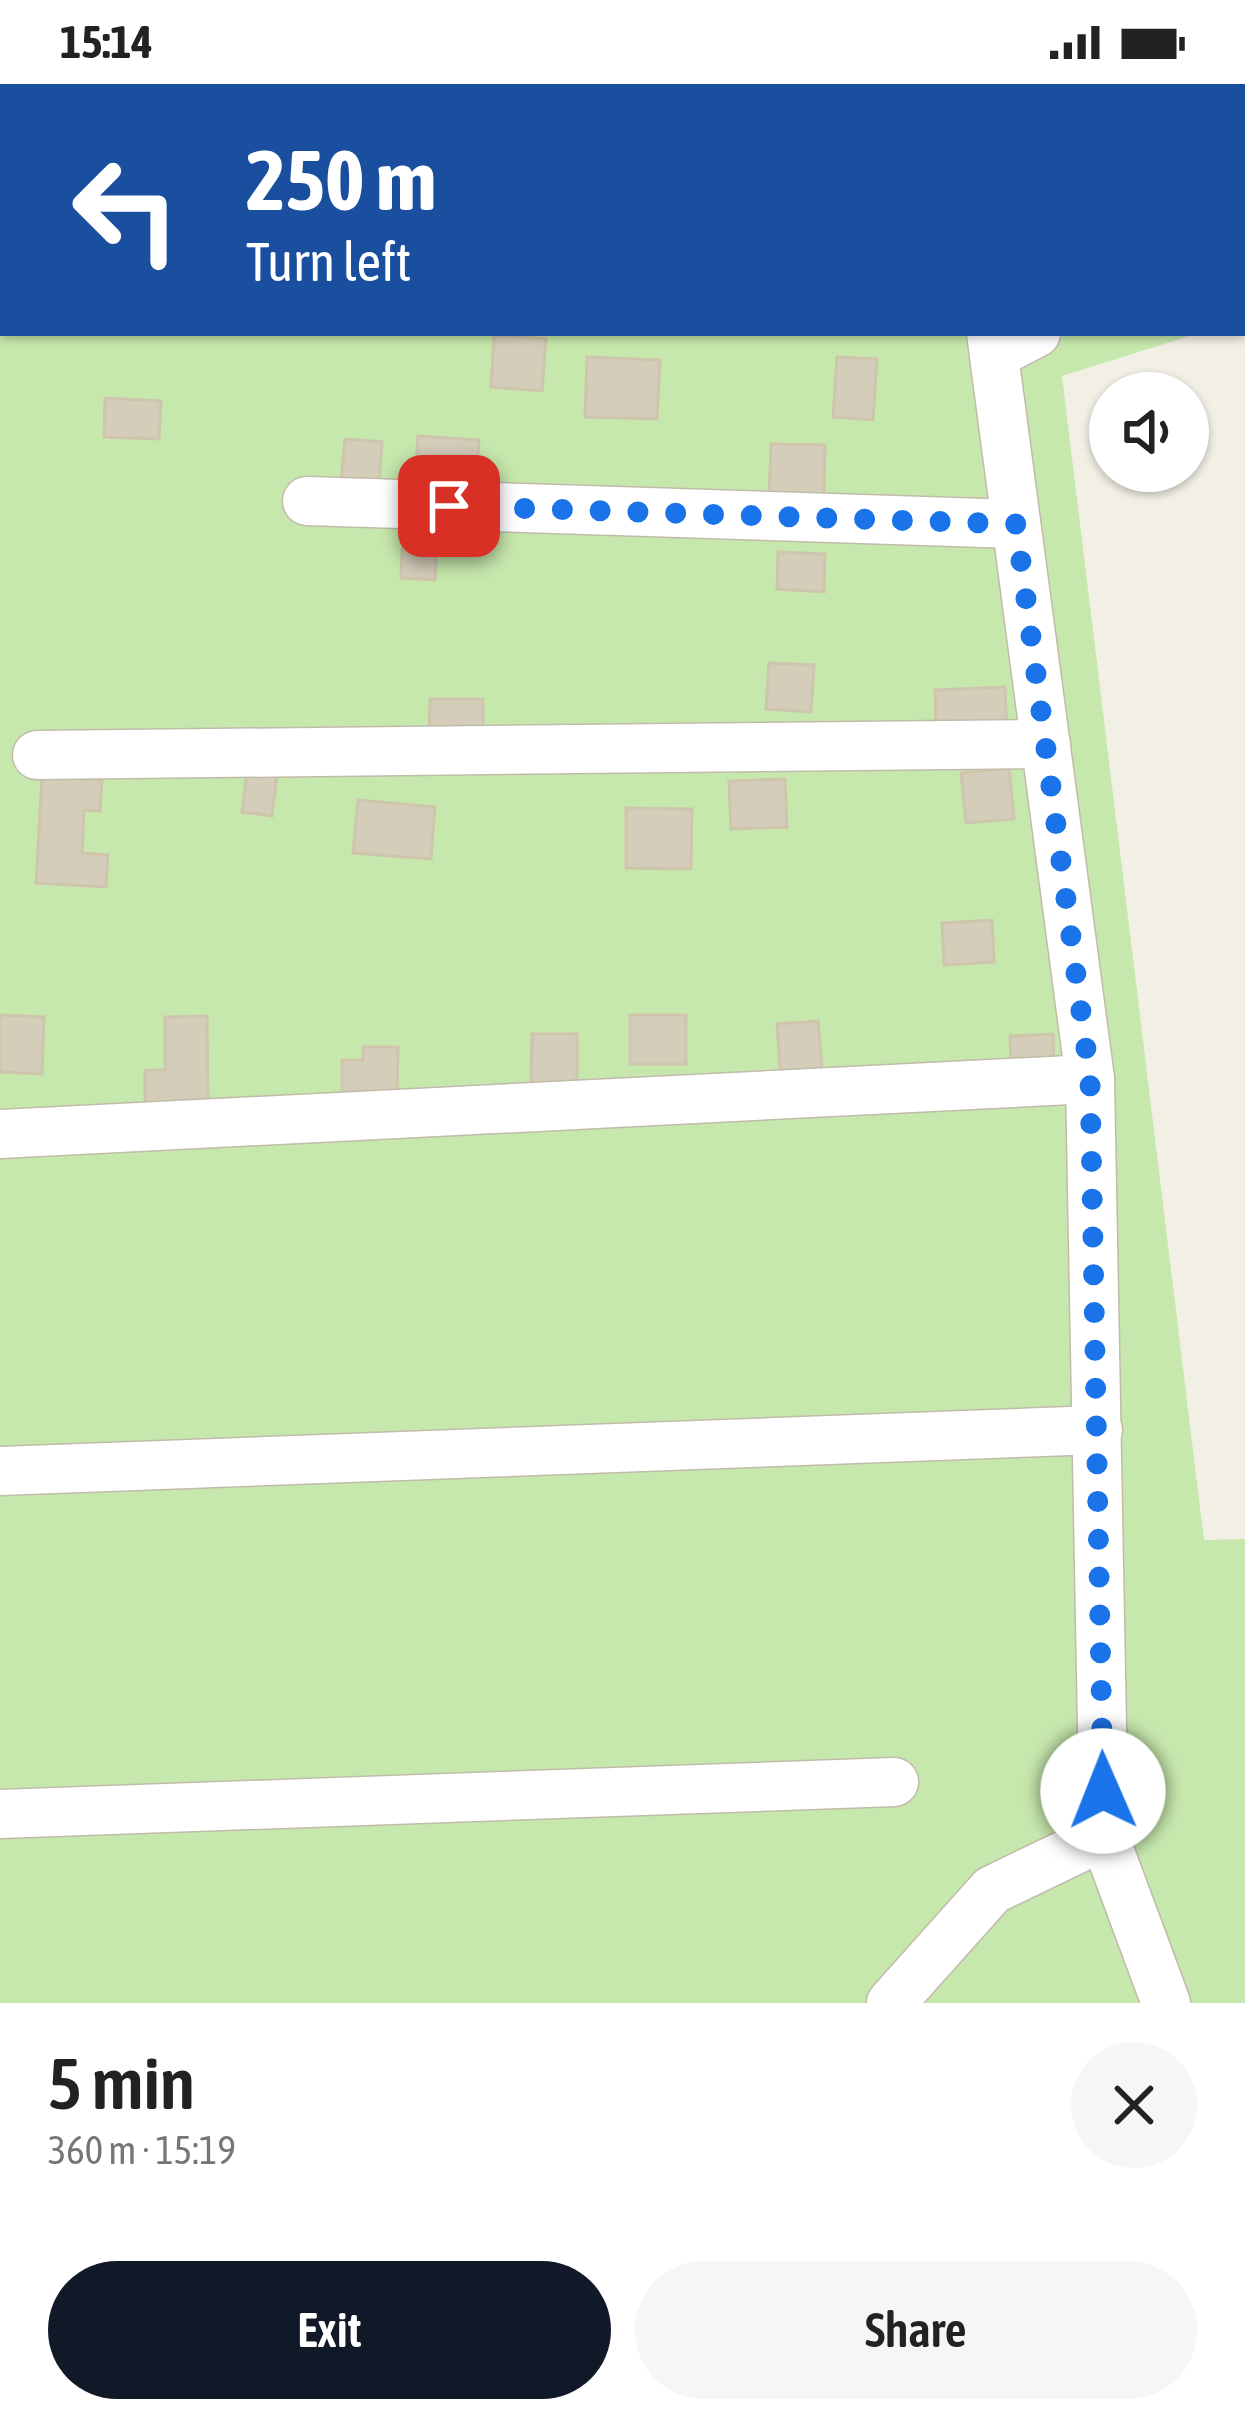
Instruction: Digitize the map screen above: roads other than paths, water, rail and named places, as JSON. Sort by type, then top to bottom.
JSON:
[{"type":"lane","points":[[1007,340],[1016,524],[1090,1079],[1104,1836],[1166,2003]]},
{"type":"lane","points":[[307,501],[1016,524]]},
{"type":"lane","points":[[37,755],[1046,744]]},
{"type":"lane","points":[[0,1134],[1090,1079]]},
{"type":"lane","points":[[0,1472],[1098,1430]]},
{"type":"lane","points":[[0,1814],[894,1782]]},
{"type":"lane","points":[[891,2003],[992,1890],[1104,1836]]}]
